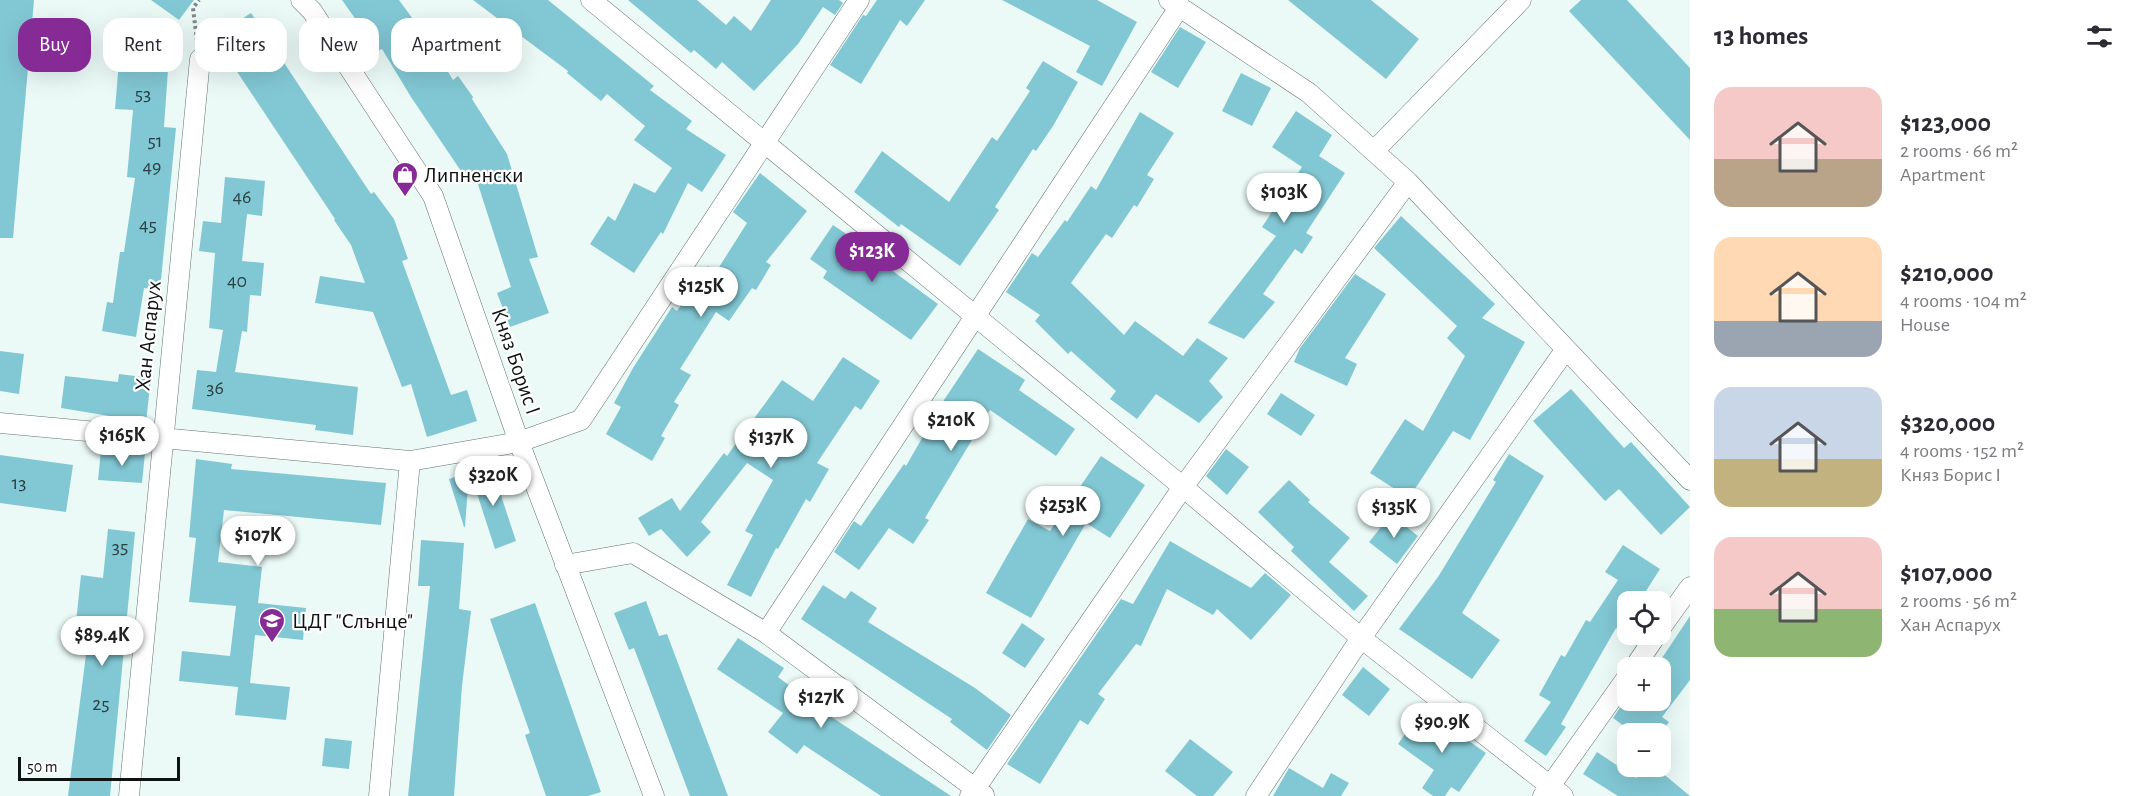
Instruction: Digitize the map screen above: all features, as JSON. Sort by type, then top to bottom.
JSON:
[{"type":"street","name":"Княз Борис I","points":[[301,0],[312,11],[433,196],[519,442],[654,796]]},
{"type":"street","points":[[591,0],[767,142],[1184,487],[1361,638],[1552,793],[1617,693]]},
{"type":"street","points":[[0,423],[410,461],[519,442],[581,420],[859,0]]},
{"type":"street","points":[[1374,152],[1521,0]]},
{"type":"street","points":[[766,633],[975,315],[1175,3],[1309,93],[1408,182],[1690,480]]},
{"type":"street","name":"Хан Аспарух","points":[[129,796],[199,72]]},
{"type":"street","points":[[566,565],[633,553],[766,633],[977,794],[1184,487],[1408,182]]},
{"type":"street","points":[[1256,796],[1361,638],[1566,349]]},
{"type":"street","points":[[379,796],[410,461]]},
{"type":"street","points":[[1671,614],[1690,587]]},
{"type":"path","points":[[195,23],[193,8],[199,0]]},
{"type":"building","points":[[0,0],[34,0],[32,18],[18,18],[18,72],[28,72],[13,238],[0,238]]},
{"type":"building","points":[[151,0],[194,0],[180,18],[176,18]]},
{"type":"building","points":[[342,0],[399,0],[412,18],[391,18],[391,64],[382,49],[379,50],[379,18],[355,18]]},
{"type":"building","points":[[473,0],[548,0],[654,86],[650,90],[692,121],[686,129],[726,155],[702,192],[688,183],[663,234],[661,232],[634,273],[590,244],[608,216],[615,221],[634,183],[655,193],[672,168],[634,140],[645,126],[607,94],[601,101],[567,73],[568,71],[522,37],[522,18],[497,18]]},
{"type":"building","points":[[628,0],[697,0],[726,25],[734,16],[751,31],[771,0],[839,0],[843,3],[835,15],[823,7],[798,44],[754,91],[722,62],[716,69],[694,50],[691,53]]},
{"type":"building","points":[[877,0],[925,0],[907,26],[900,20],[861,84],[830,65],[863,15],[866,16]]},
{"type":"building","points":[[1002,0],[1097,0],[1137,22],[1102,86],[1076,72],[1090,46]]},
{"type":"building","points":[[1288,0],[1371,0],[1419,39],[1386,79]]},
{"type":"building","points":[[1581,0],[1627,0],[1690,68],[1690,140],[1569,11]]},
{"type":"building","points":[[251,13],[254,18],[243,18]]},
{"type":"building","points":[[1180,27],[1206,42],[1178,88],[1151,72]]},
{"type":"building","points":[[1043,61],[1078,82],[1053,126],[1036,151],[1033,149],[995,207],[999,210],[960,266],[901,224],[899,227],[854,192],[882,151],[949,202],[992,137],[997,141],[1030,91],[1026,88]]},
{"type":"building","points":[[287,67],[371,194],[374,192],[394,219],[408,259],[402,261],[451,395],[467,390],[477,421],[427,437],[411,384],[402,387],[373,312],[315,303],[320,276],[365,283],[351,245],[237,72],[287,72]]},
{"type":"building","points":[[118,72],[168,72],[164,127],[176,128],[160,290],[144,288],[136,337],[102,331],[107,302],[113,303],[120,252],[124,252],[135,178],[127,177],[133,110],[115,109]]},
{"type":"building","points":[[396,72],[448,72],[453,80],[458,76],[473,97],[472,99],[507,154],[538,257],[529,259],[549,313],[510,327],[497,293],[511,287],[475,175],[467,180]]},
{"type":"building","points":[[1241,73],[1271,88],[1252,126],[1222,111]]},
{"type":"building","points":[[1296,111],[1332,135],[1319,156],[1345,173],[1306,233],[1313,237],[1302,254],[1295,249],[1263,294],[1275,302],[1244,339],[1208,323],[1276,236],[1262,227],[1302,167],[1272,147]]},
{"type":"building","points":[[1140,112],[1174,133],[1147,175],[1154,179],[1137,207],[1134,205],[1112,238],[1106,234],[1071,283],[1124,335],[1135,321],[1183,356],[1197,338],[1228,358],[1209,381],[1223,397],[1199,423],[1156,394],[1137,419],[1110,399],[1116,391],[1071,351],[1068,354],[1035,321],[1040,315],[1006,292],[1032,253],[1038,257],[1065,220],[1067,222],[1091,186],[1096,190]]},
{"type":"building","points":[[760,173],[807,211],[766,262],[771,265],[756,290],[752,288],[729,321],[716,312],[680,369],[691,375],[674,402],[679,405],[661,436],[665,438],[652,461],[606,434],[621,407],[614,403],[633,368],[672,307],[677,311],[708,266],[716,272],[747,223],[733,212]]},
{"type":"building","points":[[225,177],[265,181],[262,216],[247,214],[242,261],[264,263],[261,296],[250,295],[247,332],[242,331],[235,372],[358,387],[353,435],[315,430],[316,425],[192,409],[197,370],[216,372],[223,330],[209,328],[215,253],[199,251],[203,221],[221,223]]},
{"type":"building","points":[[1401,216],[1495,304],[1482,318],[1525,342],[1470,440],[1453,431],[1409,498],[1370,473],[1405,419],[1423,431],[1465,356],[1447,338],[1457,326],[1374,248]]},
{"type":"building","points":[[833,225],[866,247],[864,250],[938,304],[911,340],[823,278],[827,271],[810,259]]},
{"type":"building","points":[[1355,274],[1386,294],[1345,358],[1357,364],[1347,386],[1294,362],[1300,348]]},
{"type":"building","points":[[978,349],[1025,380],[1019,390],[1075,429],[1056,456],[990,410],[925,518],[929,520],[913,544],[889,528],[859,570],[834,552],[854,521],[861,526],[904,464],[906,466],[944,400]]},
{"type":"building","points":[[0,351],[24,354],[19,394],[0,391]]},
{"type":"building","points":[[843,357],[880,381],[861,410],[855,406],[817,463],[829,469],[810,502],[806,499],[778,549],[776,548],[751,597],[727,585],[753,535],[745,531],[773,480],[747,463],[701,522],[711,532],[687,557],[661,529],[649,536],[638,518],[672,498],[680,511],[724,453],[727,456],[782,380],[813,401]]},
{"type":"building","points":[[119,374],[151,378],[146,422],[61,408],[65,376],[118,382]]},
{"type":"building","points":[[1571,389],[1624,448],[1631,442],[1690,507],[1661,535],[1619,489],[1605,501],[1533,421]]},
{"type":"building","points":[[1281,393],[1315,415],[1301,436],[1267,414]]},
{"type":"building","points":[[1226,449],[1249,467],[1227,495],[1206,476]]},
{"type":"building","points":[[101,450],[145,453],[142,483],[98,480]]},
{"type":"building","points":[[1509,454],[1544,476],[1462,613],[1500,640],[1472,679],[1399,629],[1438,577],[1496,482],[1493,480]]},
{"type":"building","points":[[0,455],[73,465],[66,512],[0,503]]},
{"type":"building","points":[[1101,456],[1145,485],[1110,538],[1086,523],[1031,618],[986,593],[1028,519],[1050,531]]},
{"type":"building","points":[[196,459],[232,464],[231,469],[386,483],[381,525],[224,510],[218,562],[262,567],[258,603],[306,608],[303,640],[255,635],[250,683],[290,687],[286,720],[235,715],[238,687],[179,681],[182,651],[230,656],[236,606],[189,602],[196,538],[189,537]]},
{"type":"building","points":[[491,465],[516,541],[495,549],[470,472]]},
{"type":"building","points":[[469,472],[465,527],[464,527],[449,479]]},
{"type":"building","points":[[1289,480],[1310,500],[1308,502],[1350,538],[1329,562],[1368,596],[1354,611],[1291,551],[1294,547],[1258,512]]},
{"type":"building","points":[[1391,515],[1418,536],[1397,564],[1369,542]]},
{"type":"building","points":[[108,529],[135,532],[110,796],[68,796],[90,623],[76,622],[81,575],[103,578]]},
{"type":"building","points":[[421,540],[464,543],[459,609],[471,611],[462,686],[454,796],[408,796],[430,586],[418,586]]},
{"type":"building","points":[[1170,541],[1251,588],[1265,573],[1291,595],[1251,640],[1217,609],[1213,615],[1167,589],[1141,646],[1136,644],[1098,694],[1105,699],[1088,725],[1080,720],[1040,784],[1007,764],[1121,599],[1133,604]]},
{"type":"building","points":[[1623,545],[1660,569],[1646,591],[1617,591],[1617,629],[1561,724],[1566,727],[1546,756],[1524,741],[1551,702],[1539,695],[1561,655],[1565,657],[1586,620],[1590,622],[1618,580],[1605,572]]},
{"type":"building","points":[[823,585],[845,599],[851,591],[877,608],[868,622],[975,688],[1011,715],[987,750],[950,722],[952,719],[801,619]]},
{"type":"building","points":[[646,601],[659,636],[667,634],[728,796],[690,796],[634,648],[629,650],[614,613]]},
{"type":"building","points":[[535,603],[601,792],[588,796],[546,796],[525,735],[530,733],[490,619]]},
{"type":"building","points":[[1690,616],[1690,680],[1671,705],[1671,657],[1663,657]]},
{"type":"building","points":[[1022,623],[1045,639],[1025,668],[1002,653]]},
{"type":"building","points":[[738,638],[784,668],[778,677],[833,718],[951,796],[881,796],[804,745],[797,754],[768,732],[783,713],[717,669]]},
{"type":"building","points":[[1363,667],[1390,689],[1369,716],[1342,695]]},
{"type":"building","points":[[1423,709],[1486,753],[1459,792],[1451,787],[1445,796],[1433,796],[1422,788],[1434,770],[1398,744]]},
{"type":"building","points":[[1618,711],[1667,711],[1662,717],[1669,722],[1620,723],[1613,718]]},
{"type":"building","points":[[325,738],[352,741],[349,769],[322,766]]},
{"type":"building","points":[[1190,739],[1233,772],[1213,796],[1197,796],[1165,771]]},
{"type":"building","points":[[1597,752],[1617,765],[1617,777],[1667,777],[1690,796],[1618,796],[1583,774]]},
{"type":"building","points":[[1289,768],[1323,788],[1331,773],[1349,783],[1341,796],[1273,796]]},
{"type":"place","name":"Липненски","points":[[405,198]]},
{"type":"place","name":"ЦДГ \"Слънце\"","points":[[272,644]]}]
